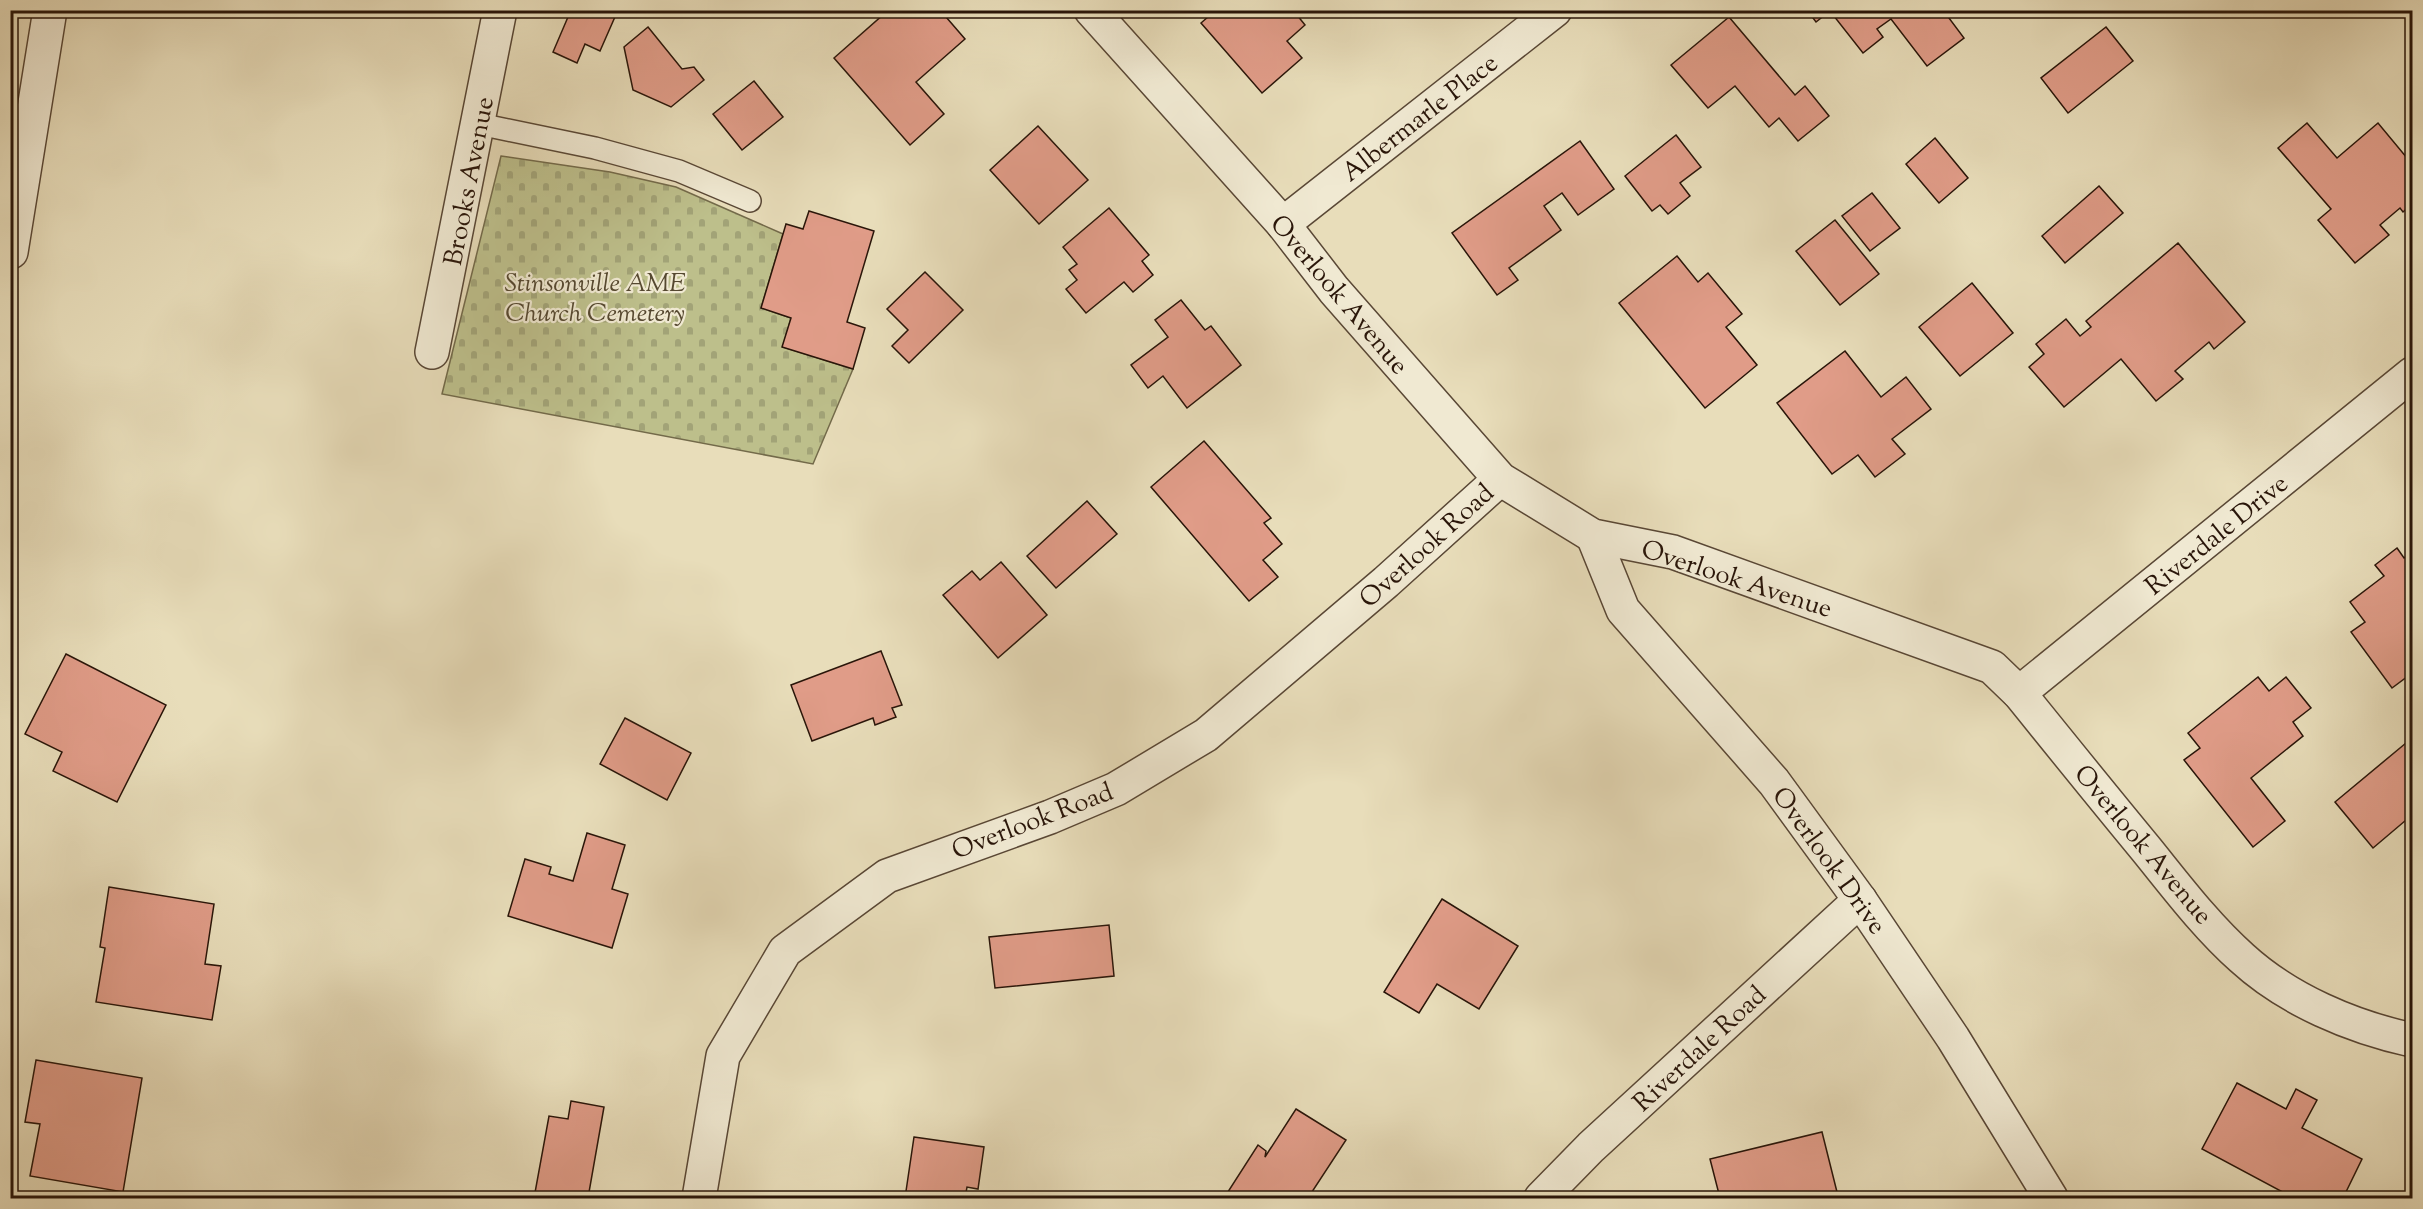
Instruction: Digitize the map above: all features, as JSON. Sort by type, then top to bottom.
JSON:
[{"type":"street","points":[[11,252],[50,10]]},
{"type":"street","name":"Brooks Avenue","points":[[432,352],[500,10]]},
{"type":"street","name":"Overlook Avenue","points":[[1091,10],[1283,224],[1334,290],[1500,479],[1593,536],[1673,552],[1992,667],[2019,693],[2194,908],[2242,959],[2285,989],[2325,1012],[2390,1035],[2412,1040]]},
{"type":"street","name":"Albermarle Place","points":[[1283,224],[1555,10]]},
{"type":"street","name":"Riverdale Drive","points":[[2019,693],[2412,374]]},
{"type":"street","name":"Overlook Road","points":[[699,1198],[723,1056],[785,951],[887,876],[1050,817],[1116,789],[1206,735],[1386,582],[1500,479]]},
{"type":"street","name":"Overlook Drive","points":[[1593,536],[1623,610],[1774,782],[1860,900],[1953,1038],[2051,1198]]},
{"type":"street","name":"Riverdale Road","points":[[1541,1198],[1591,1147],[1860,900]]},
{"type":"lane","points":[[479,123],[595,148],[679,171],[750,201]]},
{"type":"green space","name":"Stinsonville AME Church Cemetery","points":[[501,156],[610,172],[676,187],[783,234],[761,308],[791,318],[783,347],[853,369],[813,464],[442,394]]},
{"type":"building","points":[[571,10],[618,10],[600,51],[585,44],[577,63],[553,52]]},
{"type":"building","points":[[883,10],[940,10],[965,39],[916,82],[944,114],[910,145],[834,58],[885,13]]},
{"type":"building","points":[[1216,10],[1293,10],[1305,25],[1287,41],[1302,58],[1262,93],[1201,23]]},
{"type":"building","points":[[1807,10],[1943,10],[1964,38],[1927,66],[1891,19],[1877,29],[1883,37],[1863,53],[1830,11],[1816,22]]},
{"type":"building","points":[[1729,17],[1795,95],[1805,86],[1829,116],[1798,141],[1779,118],[1769,127],[1735,86],[1708,108],[1671,65]]},
{"type":"building","points":[[648,27],[682,69],[694,67],[704,80],[671,107],[633,90],[624,47]]},
{"type":"building","points":[[2106,27],[2133,61],[2068,113],[2041,78]]},
{"type":"building","points":[[754,81],[783,117],[742,150],[713,114]]},
{"type":"building","points":[[2307,123],[2337,158],[2378,123],[2412,164],[2412,204],[2403,212],[2400,208],[2380,225],[2389,235],[2355,263],[2318,220],[2331,209],[2278,148]]},
{"type":"building","points":[[1038,126],[1088,180],[1039,224],[990,170]]},
{"type":"building","points":[[1676,135],[1701,167],[1680,183],[1690,196],[1668,214],[1660,205],[1652,211],[1625,176]]},
{"type":"building","points":[[1935,138],[1968,178],[1939,203],[1906,164]]},
{"type":"building","points":[[1580,141],[1614,189],[1578,215],[1562,193],[1544,206],[1561,230],[1509,268],[1518,280],[1497,295],[1452,233]]},
{"type":"building","points":[[2099,186],[2123,213],[2065,263],[2042,236]]},
{"type":"building","points":[[1872,193],[1900,228],[1870,251],[1842,216]]},
{"type":"building","points":[[1109,208],[1149,255],[1142,261],[1153,275],[1133,292],[1124,282],[1086,313],[1066,289],[1077,280],[1069,270],[1077,264],[1063,247]]},
{"type":"building","points":[[809,211],[874,231],[847,322],[865,328],[853,369],[782,347],[791,318],[761,308],[786,224],[803,229]]},
{"type":"building","points":[[1835,220],[1879,274],[1840,305],[1796,251]]},
{"type":"building","points":[[2178,243],[2245,322],[2214,349],[2209,342],[2175,371],[2183,379],[2156,401],[2121,359],[2064,407],[2029,367],[2044,354],[2036,344],[2066,319],[2080,336],[2091,327],[2086,321]]},
{"type":"building","points":[[1677,256],[1698,282],[1708,273],[1742,314],[1726,327],[1757,365],[1705,408],[1619,303]]},
{"type":"building","points":[[925,272],[963,310],[909,363],[892,346],[908,330],[887,309]]},
{"type":"building","points":[[1972,283],[2013,333],[1960,376],[1919,327]]},
{"type":"building","points":[[1181,300],[1205,330],[1211,326],[1241,365],[1187,408],[1163,376],[1148,388],[1131,365],[1168,337],[1155,320]]},
{"type":"building","points":[[1845,351],[1881,397],[1906,377],[1931,409],[1892,439],[1905,454],[1875,477],[1858,455],[1832,474],[1777,403]]},
{"type":"building","points":[[1204,441],[1271,518],[1264,523],[1282,544],[1263,560],[1278,577],[1249,601],[1151,487]]},
{"type":"building","points":[[1087,501],[1117,534],[1056,588],[1027,556]]},
{"type":"building","points":[[2397,548],[2404,558],[2412,552],[2412,634],[2409,637],[2412,642],[2412,673],[2392,688],[2351,632],[2365,622],[2350,602],[2384,576],[2375,565]]},
{"type":"building","points":[[1001,562],[1047,615],[998,658],[943,595],[972,571],[980,580]]},
{"type":"building","points":[[881,651],[902,705],[892,708],[896,717],[875,725],[873,718],[812,741],[791,685]]},
{"type":"building","points":[[66,654],[166,705],[117,802],[53,771],[62,752],[25,734]]},
{"type":"building","points":[[2258,677],[2269,691],[2286,677],[2311,708],[2293,722],[2303,736],[2251,778],[2285,821],[2253,847],[2184,760],[2200,748],[2188,733]]},
{"type":"building","points":[[625,718],[691,753],[667,800],[600,764]]},
{"type":"building","points":[[2412,738],[2412,815],[2373,848],[2335,802]]},
{"type":"building","points":[[587,833],[625,845],[612,889],[628,894],[612,948],[508,916],[525,859],[551,867],[549,874],[573,881]]},
{"type":"building","points":[[109,887],[214,904],[205,964],[221,966],[212,1020],[96,1002],[105,948],[100,947]]},
{"type":"building","points":[[1442,899],[1518,946],[1479,1009],[1437,984],[1419,1013],[1384,992]]},
{"type":"building","points":[[1109,925],[1114,976],[995,988],[989,937]]},
{"type":"building","points":[[36,1060],[142,1078],[123,1192],[30,1176],[40,1124],[25,1122]]},
{"type":"building","points":[[2237,1083],[2286,1109],[2296,1089],[2317,1100],[2302,1128],[2362,1159],[2343,1198],[2294,1198],[2202,1149]]},
{"type":"building","points":[[571,1101],[604,1107],[588,1198],[534,1198],[549,1116],[568,1119]]},
{"type":"building","points":[[1296,1109],[1346,1140],[1308,1198],[1224,1198],[1258,1145],[1266,1151],[1265,1157]]},
{"type":"building","points":[[1822,1132],[1837,1192],[1811,1198],[1720,1198],[1710,1159]]},
{"type":"building","points":[[914,1137],[984,1147],[978,1189],[967,1187],[965,1198],[905,1198]]}]
